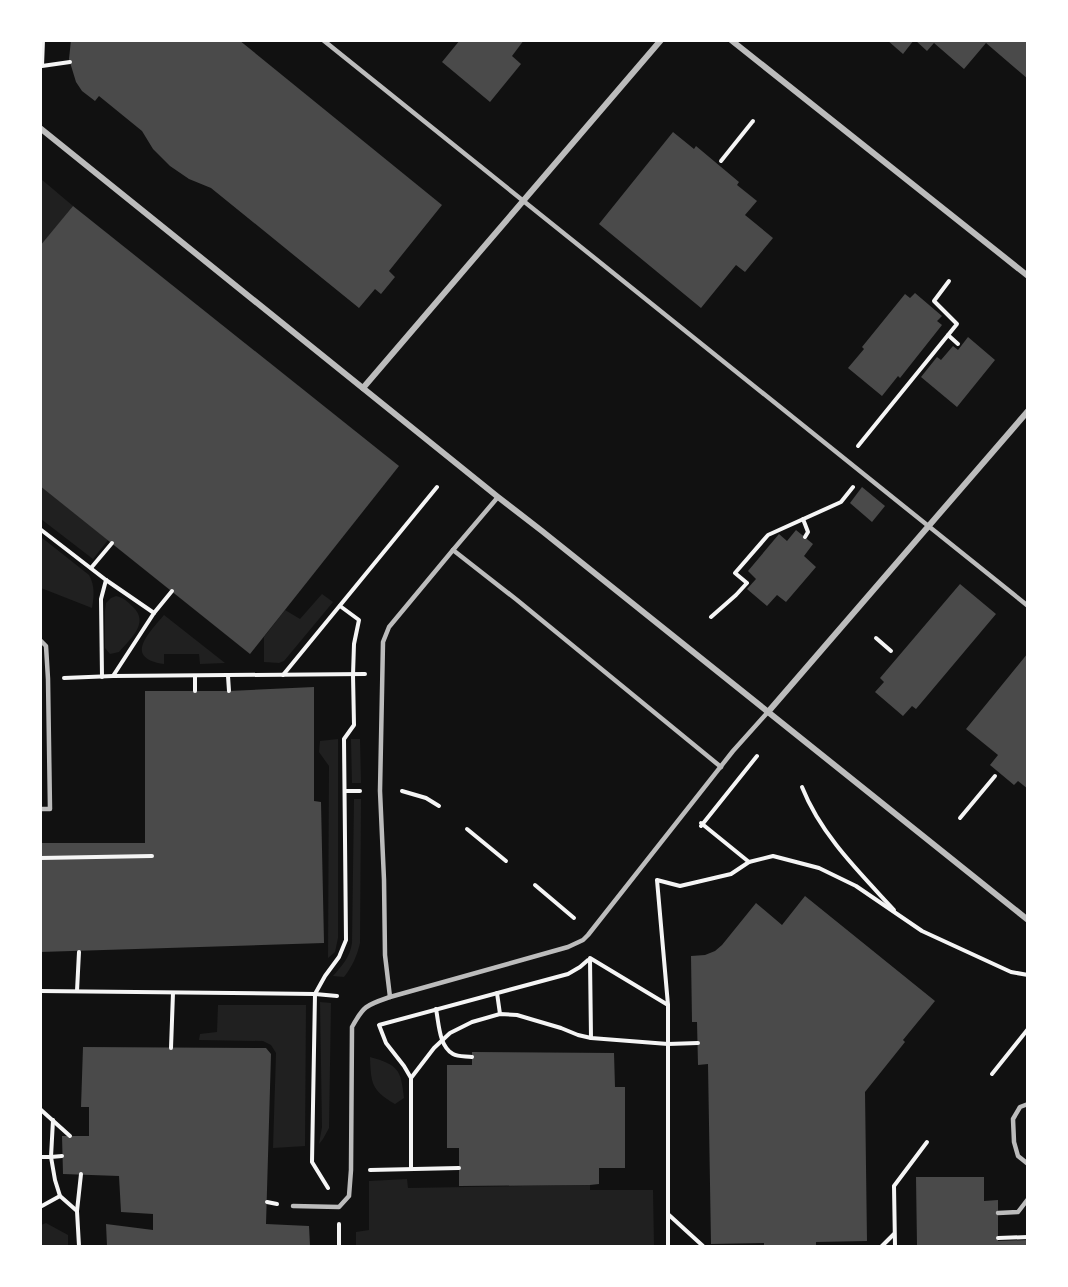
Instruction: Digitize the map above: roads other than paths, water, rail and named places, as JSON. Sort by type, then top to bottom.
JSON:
[{"type":"street","points":[[363,388],[661,40]]},
{"type":"street","points":[[731,40],[1028,276]]},
{"type":"street","points":[[40,128],[1028,920]]},
{"type":"street","points":[[768,712],[1028,411]]},
{"type":"lane","points":[[323,40],[1028,606]]},
{"type":"lane","points":[[390,997],[385,955],[380,791],[383,642],[389,627],[498,497]]},
{"type":"lane","points":[[453,550],[721,767]]},
{"type":"lane","points":[[40,640],[46,646],[48,679],[50,809],[40,809]]},
{"type":"lane","points":[[293,1206],[339,1207],[349,1196],[352,1027],[361,1010],[373,1002],[568,947],[583,940],[742,741],[768,712]]},
{"type":"lane","points":[[1028,1104],[1020,1107],[1013,1119],[1014,1142],[1018,1156],[1028,1164]]},
{"type":"lane","points":[[998,1213],[1018,1212],[1028,1199]]}]
